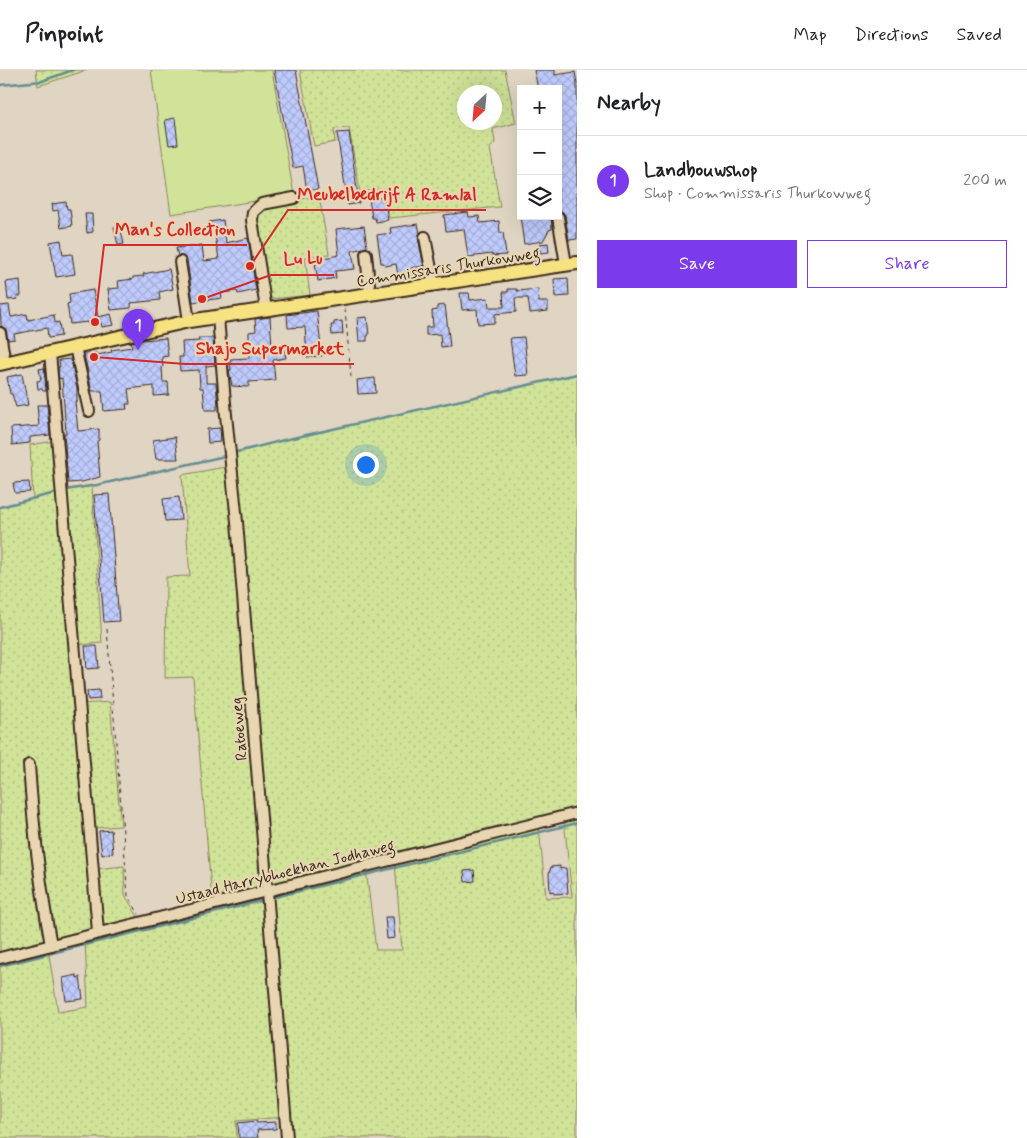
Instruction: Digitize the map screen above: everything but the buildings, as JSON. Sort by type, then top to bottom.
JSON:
[{"type":"main road","name":"Commissaris Thurkowweg","points":[[2,364],[189,321],[572,264]]},
{"type":"street","points":[[266,309],[252,220],[253,212],[262,204],[294,198]]},
{"type":"street","points":[[559,220],[572,264]]},
{"type":"street","points":[[426,237],[434,285]]},
{"type":"street","points":[[366,254],[370,294]]},
{"type":"street","points":[[180,262],[189,321]]},
{"type":"street","name":"Ratoeweg","points":[[218,317],[237,522],[287,1138]]},
{"type":"street","points":[[0,333],[2,364]]},
{"type":"street","points":[[75,347],[89,411]]},
{"type":"street","points":[[50,352],[98,932]]},
{"type":"street","points":[[29,765],[31,800],[51,945]]},
{"type":"street","name":"Ustaad Harrybhoekhan Jodhaweg","points":[[0,958],[577,813]]},
{"type":"path","points":[[344,298],[351,377]]},
{"type":"path","points":[[107,629],[128,896],[146,922]]},
{"type":"green space","points":[[36,70],[87,70],[38,86]]},
{"type":"green space","points":[[151,70],[272,70],[294,195],[171,214]]},
{"type":"green space","points":[[300,70],[505,70],[516,123],[502,127],[502,85],[457,85],[457,130],[493,130],[495,143],[490,148],[500,207],[389,218],[385,189],[360,192],[349,128],[334,129],[335,142],[314,146]]},
{"type":"green space","points":[[319,196],[329,254],[305,257],[310,295],[268,298],[256,212],[265,205]]},
{"type":"green space","points":[[577,374],[577,811],[269,887],[233,453]]},
{"type":"green space","points":[[54,441],[95,930],[0,954],[0,507],[33,499],[30,445]]},
{"type":"green space","points":[[225,467],[229,469],[262,888],[212,901],[193,677],[165,678],[166,577],[190,576],[182,475]]},
{"type":"green space","points":[[92,486],[102,643],[77,645],[64,491]]},
{"type":"green space","points":[[110,702],[121,826],[93,828],[82,704]]},
{"type":"green space","points":[[577,816],[577,1138],[289,1138],[271,894],[366,870],[376,950],[402,950],[395,862],[539,827],[546,898],[572,897],[564,820]]},
{"type":"green space","points":[[124,866],[125,895],[140,920],[102,927],[96,869]]},
{"type":"green space","points":[[261,897],[264,898],[284,1117],[236,1121],[237,1138],[0,1138],[0,961],[48,949],[58,1012],[88,1007],[85,939]]},
{"type":"waterway","points":[[0,85],[42,81],[73,70]]},
{"type":"waterway","points":[[233,453],[577,374]]},
{"type":"waterway","points":[[65,490],[97,485],[225,456]]},
{"type":"waterway","points":[[0,507],[59,492]]},
{"type":"waterway","points":[[275,897],[577,823]]},
{"type":"waterway","points":[[0,966],[261,901]]},
{"type":"place","name":"Meubelbedrijf A Ramlal","points":[[250,266]]},
{"type":"place","name":"Lu Lu","points":[[202,299]]},
{"type":"place","name":"Man's Collection","points":[[95,322]]},
{"type":"place","name":"Landbouwshop","points":[[138,350]]},
{"type":"place","name":"Shajo Supermarket","points":[[94,357]]}]
